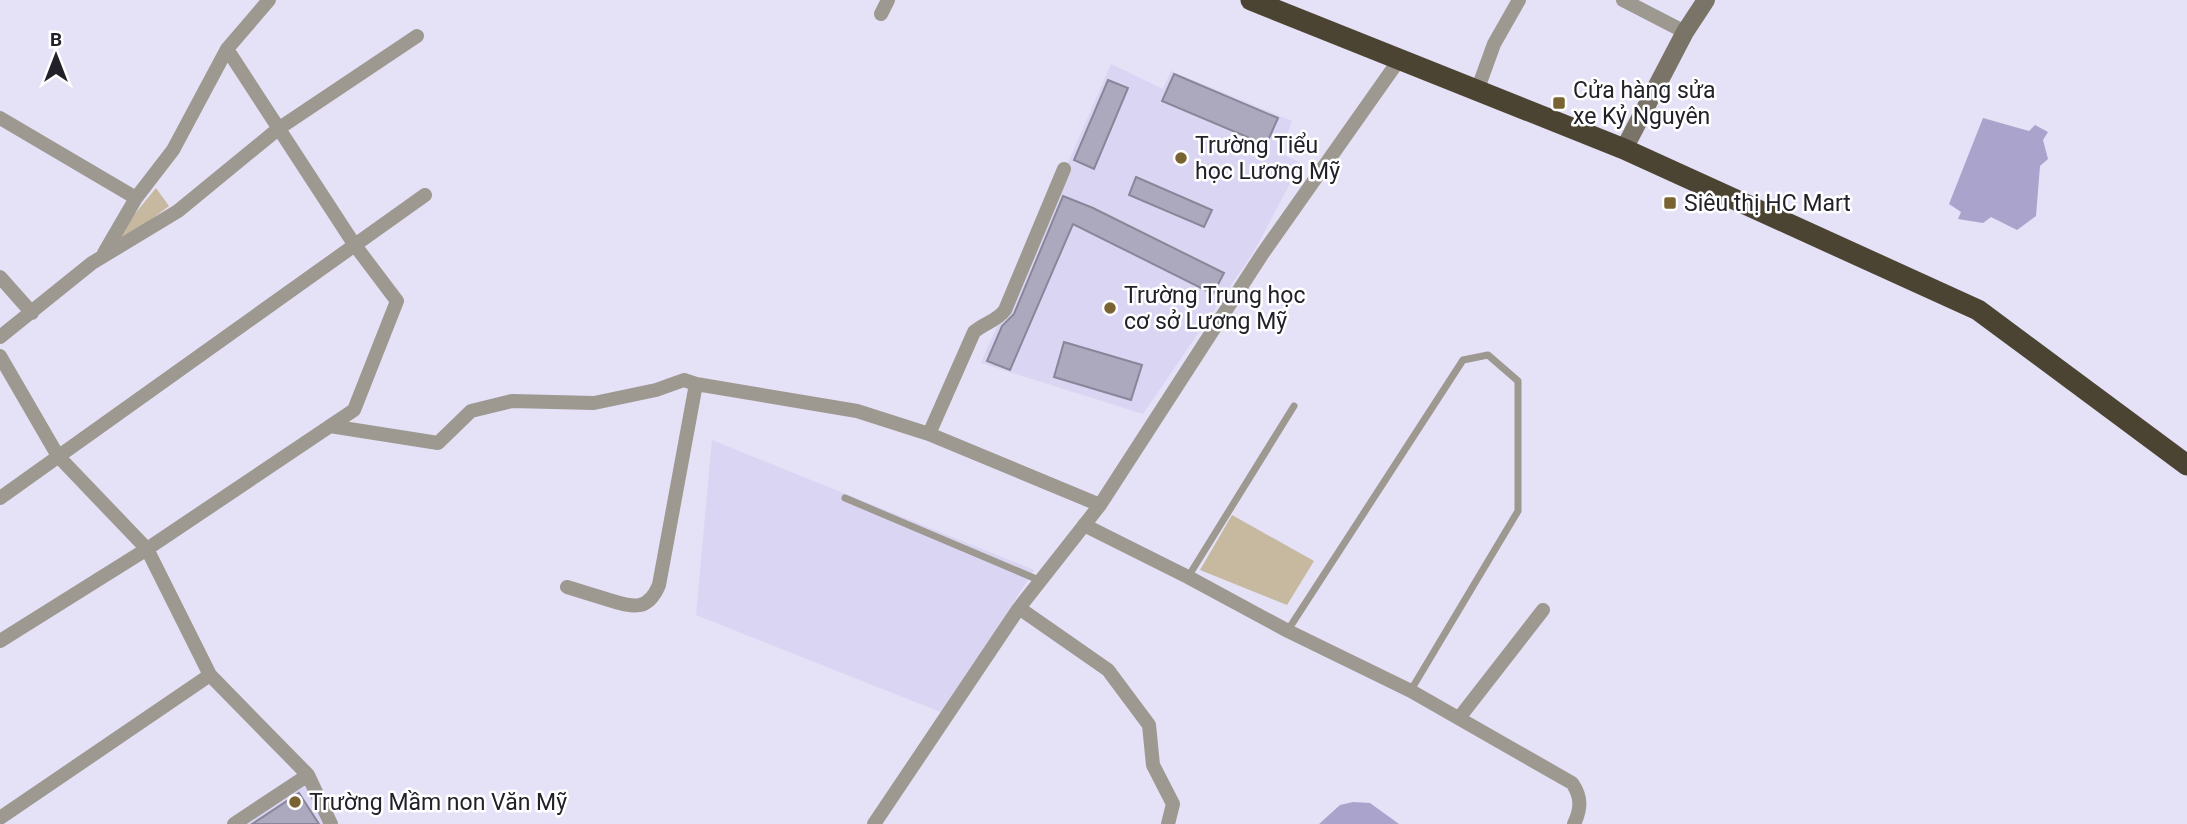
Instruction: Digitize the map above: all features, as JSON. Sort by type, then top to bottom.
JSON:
[{"type":"highway","points":[[1251,0],[1624,149],[1978,310],[2187,465]]},
{"type":"street","points":[[102,257],[136,198],[173,150],[227,49],[269,0]]},
{"type":"street","points":[[881,13],[888,0]]},
{"type":"street","points":[[1477,91],[1494,44],[1519,0]]},
{"type":"street","points":[[1623,0],[1685,32]]},
{"type":"street","points":[[1624,149],[1685,32],[1706,0]]},
{"type":"street","points":[[0,337],[102,257],[178,211],[278,129],[418,36]]},
{"type":"street","points":[[0,641],[147,549],[354,410],[397,301],[354,244],[227,49]]},
{"type":"street","points":[[874,824],[1019,608],[1100,505],[1263,253],[1399,60]]},
{"type":"street","points":[[0,118],[136,198]]},
{"type":"street","points":[[929,434],[974,332],[996,319],[1005,310],[1064,169]]},
{"type":"street","points":[[0,498],[425,195]]},
{"type":"street","points":[[0,276],[32,313]]},
{"type":"street","points":[[0,356],[58,456],[147,549],[210,675],[308,775],[331,824]]},
{"type":"street","points":[[330,426],[438,443],[471,411],[512,401],[594,403],[656,390],[684,380],[857,411],[929,434],[1100,505]]},
{"type":"street","points":[[567,587],[631,607],[647,603],[654,596],[659,585],[696,384]]},
{"type":"street","points":[[1084,525],[1410,691],[1572,783],[1578,792],[1580,810],[1574,824]]},
{"type":"street","points":[[1019,608],[1108,670],[1149,725],[1153,765],[1173,804],[1168,824]]},
{"type":"street","points":[[1459,718],[1543,610]]},
{"type":"street","points":[[0,818],[210,675]]},
{"type":"street","points":[[234,824],[308,775]]},
{"type":"lane","points":[[1288,631],[1463,360],[1489,355],[1518,381],[1518,511],[1410,691]]},
{"type":"lane","points":[[1188,577],[1294,406]]},
{"type":"lane","points":[[845,498],[1042,581]]},
{"type":"shaded area","points":[[1111,64],[1163,89],[1171,71],[1292,121],[1280,153],[1301,163],[1253,253],[1143,414],[981,363]]},
{"type":"shaded area","points":[[1983,118],[2029,131],[2035,125],[2048,132],[2043,140],[2048,159],[2040,166],[2036,216],[2017,230],[1991,217],[1983,223],[1958,219],[1961,212],[1949,204]]},
{"type":"shaded area","points":[[156,188],[169,206],[128,237],[119,238],[120,232]]},
{"type":"shaded area","points":[[712,440],[1034,570],[943,713],[696,615]]},
{"type":"shaded area","points":[[1232,515],[1314,561],[1287,605],[1200,570]]},
{"type":"shaded area","name":"Trường Mầm non Văn Mỹ","points":[[305,780],[326,824],[244,824]]},
{"type":"shaded area","points":[[1353,802],[1370,803],[1399,824],[1319,824],[1340,805]]},
{"type":"building","points":[[1174,74],[1278,118],[1266,145],[1162,101]]},
{"type":"building","points":[[1108,80],[1128,88],[1094,169],[1074,160]]},
{"type":"building","points":[[1136,177],[1212,210],[1204,227],[1129,195]]},
{"type":"building","points":[[1063,196],[1093,208],[1224,273],[1213,294],[1073,224],[1010,370],[987,361],[1002,326],[1014,314]]},
{"type":"building","points":[[1064,342],[1142,365],[1131,400],[1054,377]]},
{"type":"building","points":[[299,793],[319,824],[252,824]]},
{"type":"place","name":"Cửa hàng sửa xe Kỷ Nguyên","points":[[1559,103]]},
{"type":"place","name":"Trường Tiểu học Lương Mỹ","points":[[1181,158]]},
{"type":"place","name":"Siêu thị HC Mart","points":[[1670,203]]},
{"type":"place","name":"Trường Trung học cơ sở Lương Mỹ","points":[[1110,308]]},
{"type":"place","name":"Trường Mầm non Văn Mỹ","points":[[295,802]]}]
